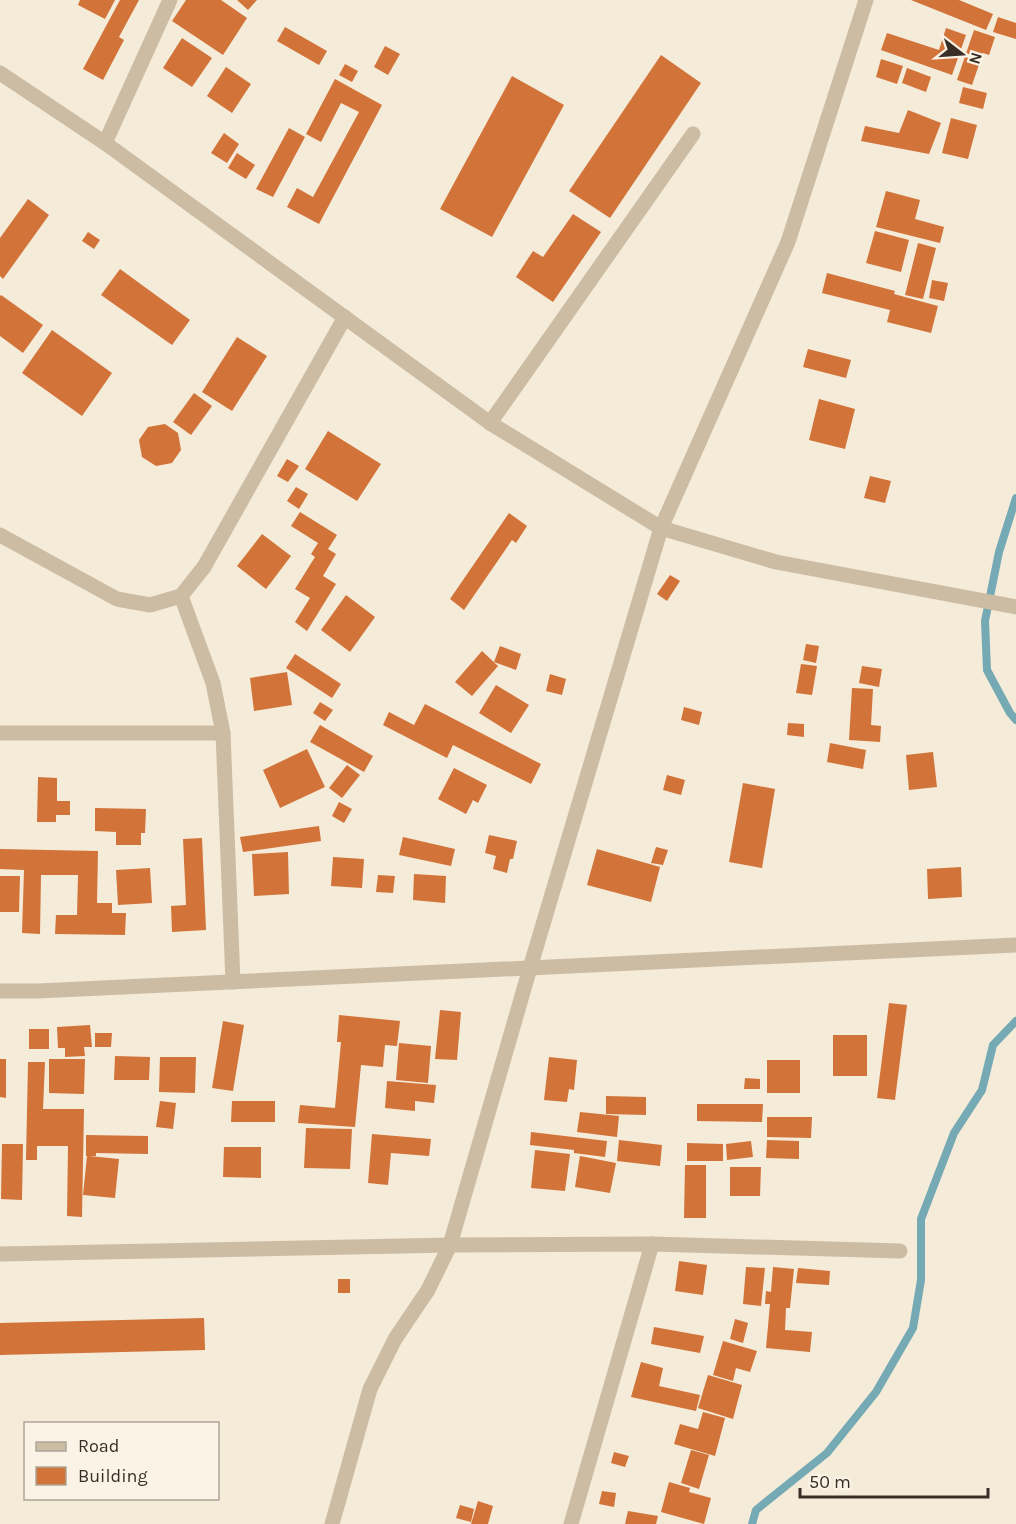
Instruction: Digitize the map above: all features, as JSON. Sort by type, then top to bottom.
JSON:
[{"type":"street","points":[[105,143],[170,0]]},
{"type":"street","points":[[332,1524],[370,1389],[395,1339],[428,1290],[450,1245],[661,528],[788,242],[866,0]]},
{"type":"street","points":[[0,73],[105,143],[490,423],[661,528],[776,562],[1014,606]]},
{"type":"street","points":[[490,423],[693,134]]},
{"type":"street","points":[[0,535],[117,599],[150,605],[181,596],[204,567],[345,317]]},
{"type":"street","points":[[181,596],[213,683],[223,733],[233,982]]},
{"type":"street","points":[[0,733],[223,733]]},
{"type":"street","points":[[0,991],[38,992],[1016,945]]},
{"type":"street","points":[[571,1524],[652,1244]]},
{"type":"street","points":[[0,1254],[450,1245],[652,1244],[900,1251]]},
{"type":"building","points":[[80,0],[115,0],[105,19],[78,5]]},
{"type":"building","points":[[120,0],[139,0],[119,37],[124,40],[103,80],[83,69]]},
{"type":"building","points":[[186,0],[221,0],[247,18],[223,55],[172,21]]},
{"type":"building","points":[[237,0],[257,0],[248,10]]},
{"type":"building","points":[[911,0],[959,0],[993,14],[986,30]]},
{"type":"building","points":[[998,17],[1016,23],[1016,39],[993,32]]},
{"type":"building","points":[[285,27],[327,51],[319,65],[277,41]]},
{"type":"building","points":[[946,28],[966,35],[952,75],[881,50],[887,33],[939,50]]},
{"type":"building","points":[[974,30],[995,37],[989,55],[983,53],[972,85],[957,80]]},
{"type":"building","points":[[182,38],[212,58],[192,87],[163,68]]},
{"type":"building","points":[[385,46],[400,54],[388,75],[374,67]]},
{"type":"building","points":[[661,55],[701,83],[610,218],[569,191]]},
{"type":"building","points":[[881,59],[903,66],[897,84],[876,77]]},
{"type":"building","points":[[345,64],[358,71],[352,82],[339,75]]},
{"type":"building","points":[[226,67],[251,84],[232,113],[207,96]]},
{"type":"building","points":[[907,68],[931,77],[926,92],[902,83]]},
{"type":"building","points":[[512,76],[564,105],[492,237],[440,209]]},
{"type":"building","points":[[335,79],[382,105],[319,224],[287,207],[297,188],[313,197],[359,112],[341,103],[321,142],[306,134]]},
{"type":"building","points":[[963,87],[987,93],[983,109],[959,103]]},
{"type":"building","points":[[908,110],[941,123],[929,154],[861,141],[865,126],[899,133]]},
{"type":"building","points":[[951,118],[977,125],[968,159],[942,153]]},
{"type":"building","points":[[289,128],[305,137],[273,197],[256,189]]},
{"type":"building","points":[[224,133],[239,144],[227,163],[211,153]]},
{"type":"building","points":[[237,153],[255,165],[246,179],[228,168]]},
{"type":"building","points":[[886,191],[920,200],[915,219],[944,227],[940,243],[876,227]]},
{"type":"building","points":[[28,199],[49,215],[3,279],[0,276],[0,238]]},
{"type":"building","points":[[573,214],[601,232],[553,302],[516,277],[533,251],[543,257]]},
{"type":"building","points":[[875,231],[909,240],[901,272],[866,263]]},
{"type":"building","points":[[88,232],[100,240],[94,249],[82,241]]},
{"type":"building","points":[[918,243],[936,248],[923,299],[905,295]]},
{"type":"building","points":[[120,269],[190,320],[172,345],[101,295]]},
{"type":"building","points":[[827,273],[895,291],[894,294],[938,306],[931,333],[887,322],[890,310],[822,293]]},
{"type":"building","points":[[932,280],[948,283],[944,301],[929,298]]},
{"type":"building","points":[[1,295],[43,325],[23,353],[0,336]]},
{"type":"building","points":[[52,330],[112,373],[82,416],[22,373]]},
{"type":"building","points":[[237,337],[267,356],[232,411],[202,392]]},
{"type":"building","points":[[808,349],[851,360],[846,378],[803,367]]},
{"type":"building","points":[[194,393],[212,406],[191,435],[173,422]]},
{"type":"building","points":[[819,399],[855,409],[845,449],[809,440]]},
{"type":"building","points":[[165,424],[178,433],[181,450],[172,463],[156,466],[142,457],[139,440],[148,427]]},
{"type":"building","points":[[328,431],[381,464],[357,501],[305,469]]},
{"type":"building","points":[[287,459],[299,466],[288,482],[277,476]]},
{"type":"building","points":[[870,476],[891,481],[885,503],[864,498]]},
{"type":"building","points":[[296,487],[308,494],[299,509],[287,501]]},
{"type":"building","points":[[300,512],[337,535],[328,549],[336,554],[323,576],[336,584],[307,631],[295,622],[310,598],[295,589],[315,557],[311,554],[318,543],[291,526]]},
{"type":"building","points":[[509,513],[527,526],[516,543],[512,540],[464,610],[450,599]]},
{"type":"building","points":[[262,534],[291,556],[266,589],[237,566]]},
{"type":"building","points":[[670,575],[680,581],[667,601],[657,594]]},
{"type":"building","points":[[346,595],[375,617],[350,652],[321,630]]},
{"type":"building","points":[[806,644],[819,646],[816,663],[803,660]]},
{"type":"building","points":[[500,646],[521,654],[516,670],[494,662]]},
{"type":"building","points":[[482,651],[498,666],[472,696],[455,682]]},
{"type":"building","points":[[295,654],[341,684],[332,698],[286,668]]},
{"type":"building","points":[[801,664],[817,666],[812,695],[796,693]]},
{"type":"building","points":[[862,666],[882,669],[879,687],[859,683]]},
{"type":"building","points":[[287,672],[292,705],[254,711],[250,678]]},
{"type":"building","points":[[550,674],[566,679],[562,695],[546,691]]},
{"type":"building","points":[[496,685],[529,705],[511,733],[479,713]]},
{"type":"building","points":[[852,688],[873,689],[871,725],[881,726],[880,742],[849,740]]},
{"type":"building","points":[[320,702],[333,710],[325,721],[313,713]]},
{"type":"building","points":[[425,704],[541,764],[531,784],[453,745],[447,758],[383,725],[389,712],[414,725]]},
{"type":"building","points":[[684,707],[702,712],[699,725],[681,720]]},
{"type":"building","points":[[788,723],[804,724],[804,737],[787,735]]},
{"type":"building","points":[[320,725],[373,756],[364,772],[310,742]]},
{"type":"building","points":[[830,743],[866,750],[863,769],[827,762]]},
{"type":"building","points":[[307,749],[325,787],[280,808],[263,770]]},
{"type":"building","points":[[933,752],[937,787],[909,790],[906,755]]},
{"type":"building","points":[[347,765],[360,775],[342,798],[329,788]]},
{"type":"building","points":[[454,768],[487,785],[478,803],[473,800],[466,814],[438,799]]},
{"type":"building","points":[[667,775],[685,780],[681,795],[663,790]]},
{"type":"building","points":[[38,777],[57,778],[57,801],[70,801],[70,815],[56,815],[56,822],[37,822]]},
{"type":"building","points":[[743,783],[775,789],[762,868],[729,862]]},
{"type":"building","points":[[339,802],[352,809],[344,823],[332,816]]},
{"type":"building","points":[[95,808],[146,809],[145,833],[141,833],[141,845],[116,845],[116,832],[95,831]]},
{"type":"building","points":[[319,826],[321,841],[243,852],[240,837]]},
{"type":"building","points":[[489,835],[517,841],[507,873],[493,869],[496,856],[485,853]]},
{"type":"building","points":[[403,837],[455,849],[451,866],[399,855]]},
{"type":"building","points":[[202,838],[206,930],[172,932],[171,906],[186,905],[183,839]]},
{"type":"building","points":[[656,847],[668,850],[663,865],[651,863]]},
{"type":"building","points":[[0,849],[98,851],[97,903],[112,903],[112,913],[126,913],[125,935],[55,934],[56,915],[77,915],[78,875],[41,875],[40,934],[22,933],[24,870],[0,869]]},
{"type":"building","points":[[597,849],[660,867],[651,902],[587,885]]},
{"type":"building","points":[[288,852],[289,894],[254,896],[252,854]]},
{"type":"building","points":[[333,857],[364,859],[362,888],[331,886]]},
{"type":"building","points":[[961,867],[962,897],[928,899],[927,869]]},
{"type":"building","points":[[150,868],[152,903],[118,905],[116,870]]},
{"type":"building","points":[[414,874],[446,876],[445,903],[413,900]]},
{"type":"building","points":[[378,875],[395,876],[393,893],[376,892]]},
{"type":"building","points":[[0,876],[20,876],[19,912],[0,912]]},
{"type":"building","points":[[889,1003],[907,1005],[895,1100],[877,1098]]},
{"type":"building","points":[[440,1010],[461,1012],[457,1060],[435,1059]]},
{"type":"building","points":[[339,1015],[400,1021],[397,1046],[385,1045],[383,1067],[361,1065],[355,1127],[298,1123],[300,1105],[335,1108],[341,1042],[337,1042]]},
{"type":"building","points":[[223,1021],[244,1025],[233,1091],[212,1088]]},
{"type":"building","points":[[90,1025],[92,1047],[84,1047],[85,1056],[65,1057],[65,1048],[58,1048],[57,1027]]},
{"type":"building","points":[[29,1029],[49,1029],[49,1049],[29,1049]]},
{"type":"building","points":[[95,1033],[112,1033],[111,1047],[95,1047]]},
{"type":"building","points":[[833,1035],[867,1035],[867,1076],[833,1076]]},
{"type":"building","points":[[399,1043],[431,1046],[428,1083],[396,1080]]},
{"type":"building","points":[[115,1056],[150,1057],[149,1080],[114,1080]]},
{"type":"building","points":[[160,1057],[196,1057],[195,1093],[159,1092]]},
{"type":"building","points":[[549,1057],[577,1060],[574,1090],[569,1089],[567,1102],[544,1100]]},
{"type":"building","points":[[0,1059],[6,1059],[6,1098],[0,1097]]},
{"type":"building","points":[[49,1059],[85,1059],[84,1094],[49,1093]]},
{"type":"building","points":[[767,1060],[800,1060],[800,1093],[767,1093]]},
{"type":"building","points":[[28,1062],[45,1062],[43,1109],[84,1109],[82,1217],[67,1216],[68,1146],[37,1146],[37,1160],[26,1160]]},
{"type":"building","points":[[745,1078],[760,1079],[760,1089],[744,1089]]},
{"type":"building","points":[[387,1081],[436,1085],[434,1103],[415,1101],[415,1111],[385,1108]]},
{"type":"building","points":[[606,1096],[646,1097],[646,1115],[606,1114]]},
{"type":"building","points":[[160,1101],[176,1103],[173,1129],[156,1127]]},
{"type":"building","points":[[232,1101],[275,1101],[275,1122],[231,1122]]},
{"type":"building","points":[[697,1104],[763,1104],[762,1122],[697,1121]]},
{"type":"building","points":[[580,1112],[619,1116],[617,1137],[577,1132]]},
{"type":"building","points":[[767,1117],[812,1117],[811,1138],[767,1137]]},
{"type":"building","points":[[306,1128],[352,1129],[350,1169],[304,1168]]},
{"type":"building","points":[[531,1132],[607,1141],[605,1157],[574,1153],[574,1150],[530,1145]]},
{"type":"building","points":[[372,1134],[431,1139],[429,1156],[391,1153],[388,1185],[368,1183]]},
{"type":"building","points":[[86,1135],[148,1136],[148,1154],[96,1153],[96,1156],[89,1156],[119,1159],[115,1198],[83,1195],[87,1156]]},
{"type":"building","points":[[619,1140],[662,1145],[660,1166],[617,1161]]},
{"type":"building","points":[[767,1140],[799,1141],[799,1159],[766,1158]]},
{"type":"building","points":[[751,1141],[753,1157],[727,1160],[726,1144]]},
{"type":"building","points":[[687,1143],[723,1144],[723,1161],[687,1161]]},
{"type":"building","points":[[2,1144],[23,1144],[22,1200],[1,1199]]},
{"type":"building","points":[[224,1147],[261,1147],[261,1178],[223,1177]]},
{"type":"building","points":[[535,1150],[570,1154],[565,1191],[531,1188]]},
{"type":"building","points":[[580,1156],[616,1163],[610,1193],[575,1187]]},
{"type":"building","points":[[685,1165],[706,1165],[706,1218],[684,1218]]},
{"type":"building","points":[[730,1167],[761,1167],[760,1196],[730,1196]]},
{"type":"building","points":[[679,1261],[707,1265],[703,1295],[675,1291]]},
{"type":"building","points":[[746,1267],[765,1268],[761,1306],[743,1304]]},
{"type":"building","points":[[773,1267],[794,1269],[790,1308],[786,1308],[785,1330],[812,1332],[810,1352],[766,1348],[770,1304],[765,1304],[766,1291],[771,1292]]},
{"type":"building","points":[[798,1268],[830,1271],[829,1285],[796,1283]]},
{"type":"building","points":[[338,1279],[350,1279],[350,1293],[338,1293]]},
{"type":"building","points":[[204,1318],[205,1350],[0,1355],[0,1323]]},
{"type":"building","points":[[735,1319],[748,1323],[743,1343],[730,1339]]},
{"type":"building","points":[[654,1327],[704,1336],[700,1353],[651,1344]]},
{"type":"building","points":[[723,1341],[757,1351],[750,1372],[736,1368],[733,1381],[713,1375]]},
{"type":"building","points":[[641,1362],[663,1368],[659,1386],[700,1395],[696,1411],[631,1397]]},
{"type":"building","points":[[708,1375],[742,1385],[733,1419],[698,1408]]},
{"type":"building","points":[[703,1412],[725,1418],[715,1456],[674,1444],[680,1424],[698,1429]]},
{"type":"building","points":[[691,1450],[709,1455],[699,1489],[681,1483]]},
{"type":"building","points":[[614,1452],[629,1456],[625,1467],[611,1463]]},
{"type":"building","points":[[669,1482],[690,1488],[689,1492],[711,1498],[704,1524],[661,1512]]},
{"type":"building","points":[[602,1491],[616,1493],[614,1507],[599,1504]]},
{"type":"building","points":[[478,1501],[493,1506],[488,1524],[471,1524]]},
{"type":"building","points":[[460,1505],[474,1509],[471,1522],[456,1518]]},
{"type":"building","points":[[628,1511],[658,1516],[656,1524],[625,1524]]},
{"type":"waterway","points":[[1016,498],[999,552],[985,621],[987,670],[1016,720]]},
{"type":"waterway","points":[[752,1524],[756,1510],[827,1453],[876,1392],[913,1328],[921,1280],[921,1219],[954,1133],[982,1090],[993,1045],[1016,1021]]}]
